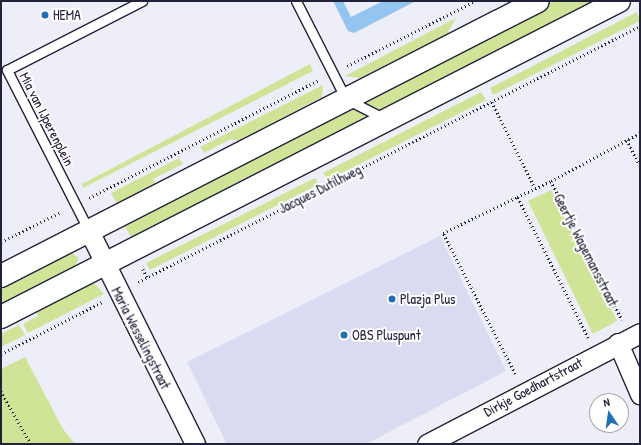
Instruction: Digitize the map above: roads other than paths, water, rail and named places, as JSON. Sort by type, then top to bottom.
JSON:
[{"type":"main road","points":[[1,276],[538,1]]},
{"type":"main road","points":[[1,317],[619,1]]},
{"type":"street","name":"Maria Wesselingstraat","points":[[89,231],[118,294],[195,444]]},
{"type":"street","name":"Dirkje Goedhartstraat","points":[[435,442],[524,391],[630,338]]},
{"type":"street","points":[[630,338],[640,394]]},
{"type":"lane","name":"Mia van IJperenplein","points":[[89,231],[7,70],[142,1]]},
{"type":"lane","points":[[296,1],[346,99],[387,120]]},
{"type":"water","points":[[333,1],[343,1],[351,17],[383,1],[416,1],[354,33],[348,31]]},
{"type":"place","name":"HEMA","points":[[45,15]]},
{"type":"place","name":"Plazja Plus","points":[[392,299]]},
{"type":"place","name":"OBS Pluspunt","points":[[344,335]]}]
